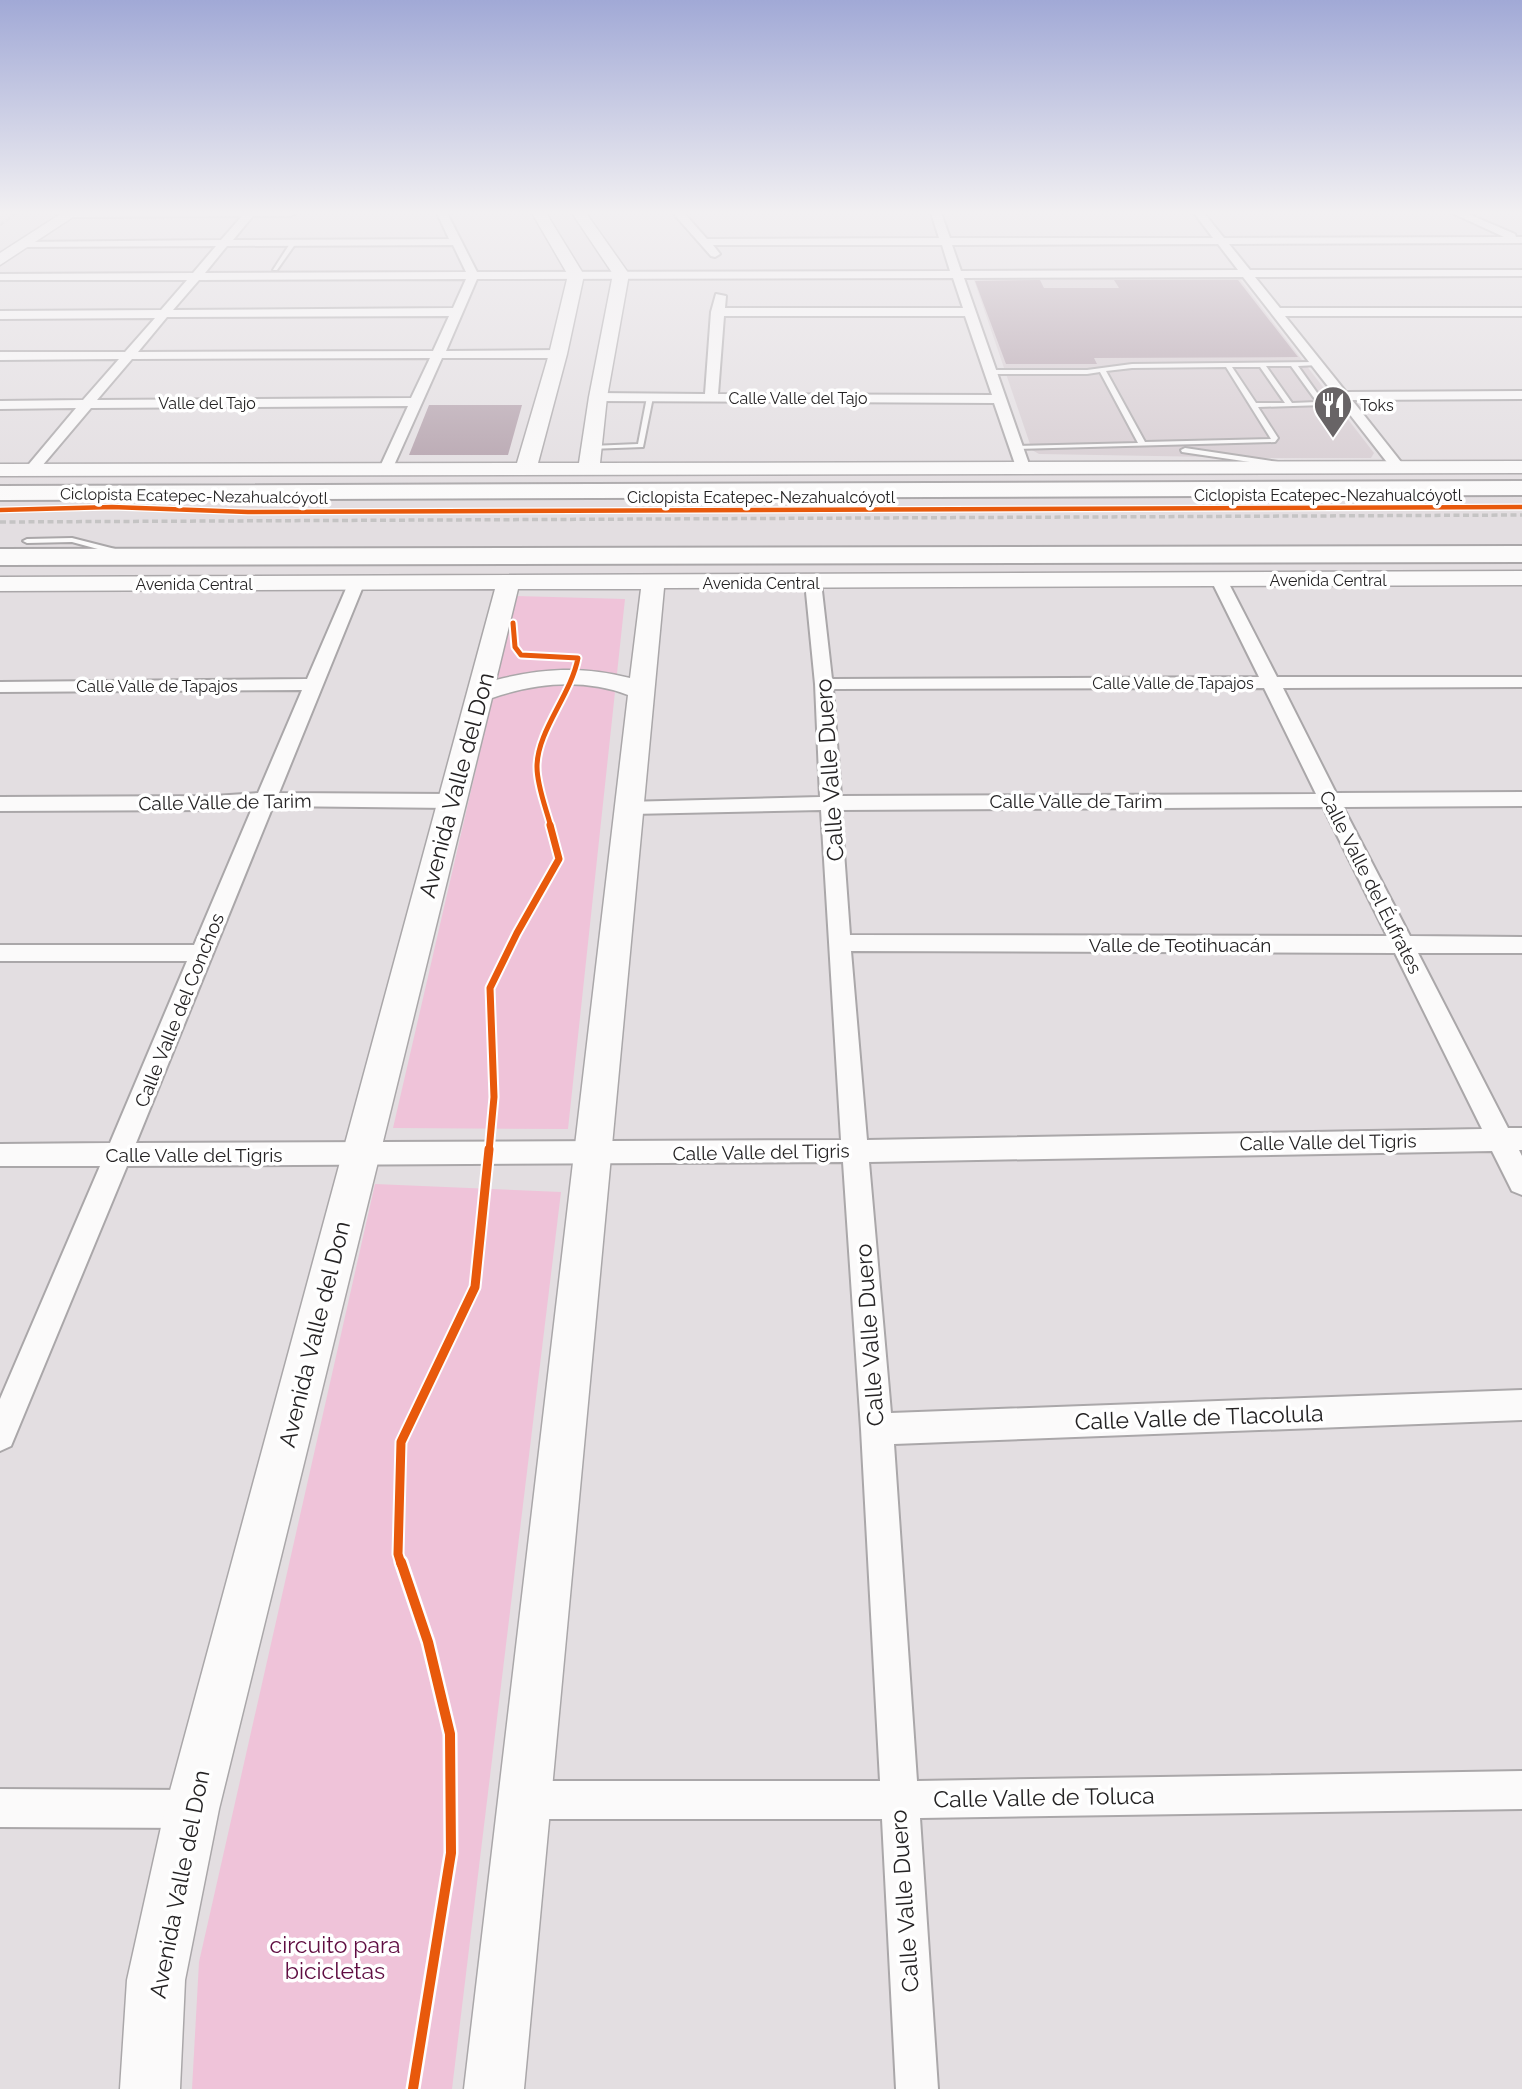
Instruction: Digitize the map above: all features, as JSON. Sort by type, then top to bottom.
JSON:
[{"type":"highway","points":[[100,470],[293,492]]},
{"type":"highway","points":[[1370,488],[1442,478],[1522,475]]},
{"type":"highway","points":[[0,493],[1522,488]]},
{"type":"highway","name":"Avenida Central","points":[[0,557],[1522,554]]},
{"type":"highway","points":[[1178,556],[1285,564],[1430,568],[1522,577]]},
{"type":"street","points":[[31,470],[166,310]]},
{"type":"street","points":[[526,469],[568,310]]},
{"type":"street","points":[[590,458],[614,310]]},
{"type":"street","points":[[0,315],[454,312],[386,469]]},
{"type":"street","points":[[711,397],[717,312],[970,312],[1019,458]]},
{"type":"street","points":[[1277,312],[1522,312]]},
{"type":"street","points":[[1277,312],[1398,467]]},
{"type":"street","points":[[0,356],[558,354]]},
{"type":"street","points":[[1342,396],[1522,395]]},
{"type":"street","name":"Calle Valle del Tajo","points":[[598,397],[999,399]]},
{"type":"street","name":"Valle del Tajo","points":[[0,405],[415,402]]},
{"type":"street","points":[[0,470],[526,469],[590,458],[1019,458],[1296,467],[1522,467]]},
{"type":"street","name":"Avenida Central","points":[[0,584],[1522,577]]},
{"type":"street","name":"Calle Valle del Éufrates","points":[[1219,580],[1404,946],[1511,1139],[1522,1183]]},
{"type":"street","name":"Calle Valle Duero","points":[[813,582],[824,684],[839,943],[877,1429],[916,2089]]},
{"type":"street","name":"Avenida Valle del Don","points":[[150,2089],[156,1980],[192,1809],[508,583]]},
{"type":"street","points":[[494,2089],[653,583]]},
{"type":"street","name":"Calle Valle del Conchos","points":[[0,1435],[120,1155],[264,799],[356,584]]},
{"type":"street","points":[[480,693],[530,679],[566,676],[624,684],[641,691]]},
{"type":"street","name":"Calle Valle de Tapajos","points":[[824,684],[1522,682]]},
{"type":"street","name":"Calle Valle de Tapajos","points":[[0,687],[314,684]]},
{"type":"street","name":"Calle Valle de Tarim","points":[[0,804],[214,803],[264,799],[450,801]]},
{"type":"street","name":"Calle Valle de Tarim","points":[[631,807],[832,803],[1522,799]]},
{"type":"street","name":"Valle de Teotihuacán","points":[[839,943],[1522,946]]},
{"type":"street","points":[[0,953],[203,953]]},
{"type":"street","name":"Calle Valle del Tigris","points":[[0,1155],[855,1151],[1511,1139]]},
{"type":"street","name":"Calle Valle de Tlacolula","points":[[877,1429],[1522,1405]]},
{"type":"street","name":"Calle Valle de Toluca","points":[[524,1800],[897,1800],[1522,1790]]},
{"type":"street","points":[[0,1808],[192,1809]]},
{"type":"lane","points":[[1254,405],[1322,404],[1293,364]]},
{"type":"lane","points":[[989,372],[1102,370],[1132,366],[1317,364]]},
{"type":"lane","points":[[1019,458],[1143,445],[1273,441],[1275,438],[1228,365]]},
{"type":"lane","points":[[1261,365],[1290,405]]},
{"type":"lane","points":[[1102,370],[1143,445]]},
{"type":"lane","points":[[590,458],[641,446],[650,397]]},
{"type":"lane","points":[[1143,445],[1296,467]]},
{"type":"lane","points":[[27,541],[72,540],[134,557]]},
{"type":"shaded area","points":[[984,310],[1264,310],[1374,453],[1371,458],[1277,458],[1039,454],[1032,450]]},
{"type":"green space","points":[[516,596],[625,599],[568,1129],[393,1128]]},
{"type":"green space","name":"circuito para bicicletas","points":[[375,1184],[561,1192],[452,2089],[192,2089],[199,1962]]},
{"type":"building","points":[[986,310],[1262,310],[1298,357],[1094,358],[1097,364],[1006,364]]},
{"type":"building","points":[[429,405],[522,405],[508,455],[409,455]]},
{"type":"railway","points":[[0,522],[1522,515]]},
{"type":"cycle path","name":"Ciclopista Ecatepec-Nezahualcóyotl","points":[[0,510],[112,507],[248,512],[1522,507]]},
{"type":"cycle path","points":[[413,2089],[451,1853],[450,1734],[428,1642],[398,1554],[401,1442],[475,1287],[494,1097],[490,988],[517,933],[559,859],[537,764],[545,736],[571,685],[578,658],[521,655],[515,647],[513,623]]},
{"type":"place","name":"Toks","points":[[1333,439]]}]
